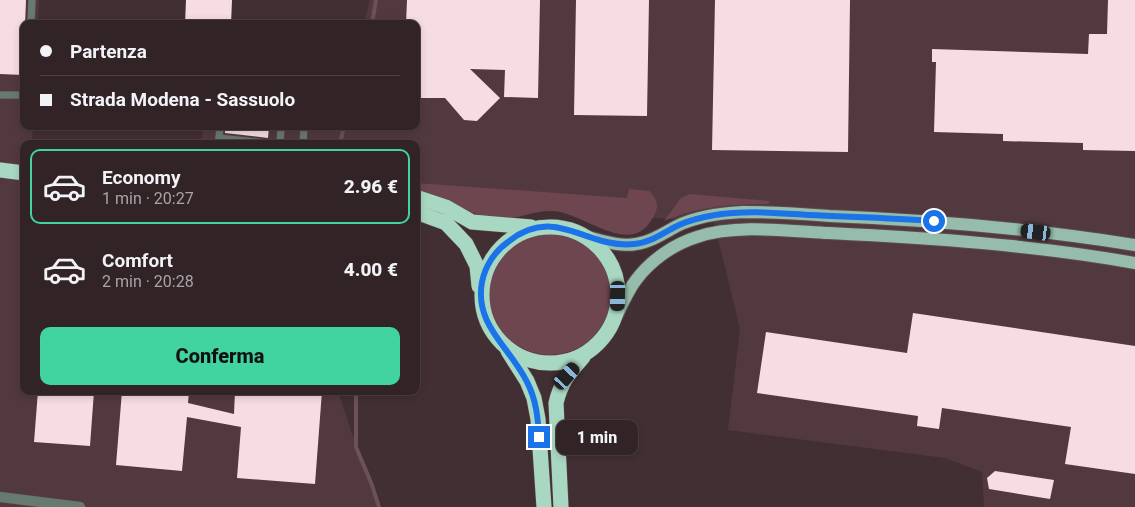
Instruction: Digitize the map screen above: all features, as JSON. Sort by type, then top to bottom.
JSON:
[{"type":"highway","points":[[0,160],[20,162]]},
{"type":"highway","points":[[0,170],[20,172]]},
{"type":"highway","points":[[420,202],[446,207],[472,222],[537,228],[559,227],[575,231],[588,237],[602,250],[613,267],[618,285],[618,307],[611,327],[603,339],[588,352],[567,376],[559,390],[556,403],[561,507]]},
{"type":"highway","points":[[420,204],[446,223],[466,244],[477,266],[485,318],[494,335],[518,366],[534,398],[538,419],[544,507]]},
{"type":"highway","points":[[481,299],[482,282],[487,267],[499,248],[517,234],[537,228]]},
{"type":"highway","points":[[504,346],[522,358],[533,362],[552,364],[573,360],[588,352]]},
{"type":"main road","points":[[588,237],[614,244],[634,244],[647,241],[693,220],[743,212],[900,218],[984,226],[1135,245]]},
{"type":"main road","points":[[611,327],[635,281],[654,260],[676,246],[698,236],[726,231],[770,230],[939,239],[1107,258],[1135,263]]},
{"type":"street","points":[[0,498],[80,507]]},
{"type":"lane","points":[[31,20],[32,0]]},
{"type":"lane","points":[[0,95],[20,95]]},
{"type":"shaded area","points":[[0,0],[39,0],[38,20],[20,20],[20,130],[33,130],[32,140],[20,140],[20,395],[339,395],[360,458],[380,507],[0,507]]},
{"type":"shaded area","points":[[370,0],[1135,0],[1135,507],[984,507],[982,472],[945,458],[728,430],[740,329],[714,222],[420,201],[420,140],[201,140],[203,130],[420,130],[420,20],[365,20]]},
{"type":"shaded area","points":[[420,183],[627,198],[629,189],[649,191],[656,200],[657,208],[647,226],[636,233],[624,235],[610,232],[567,214],[553,211],[537,212],[511,218],[476,214],[420,192]]},
{"type":"shaded area","points":[[690,194],[769,201],[769,204],[703,209],[664,221],[681,198]]},
{"type":"shaded area","points":[[550,233],[562,234],[573,238],[584,243],[593,251],[601,260],[606,271],[610,282],[610,306],[606,317],[601,328],[593,337],[584,345],[573,350],[562,354],[550,355],[538,354],[527,350],[516,345],[507,337],[499,328],[494,317],[490,306],[489,294],[490,282],[494,271],[499,260],[507,251],[516,243],[527,238],[538,234]]},
{"type":"building","points":[[0,0],[26,0],[25,20],[20,20],[20,75],[0,74]]},
{"type":"building","points":[[186,0],[232,0],[231,20],[185,20]]},
{"type":"building","points":[[407,0],[540,0],[538,98],[504,97],[505,70],[470,69],[500,98],[477,121],[464,120],[445,98],[420,98],[420,20],[406,20]]},
{"type":"building","points":[[576,0],[649,0],[647,116],[574,115]]},
{"type":"building","points":[[715,0],[850,0],[848,152],[712,150]]},
{"type":"building","points":[[1108,0],[1135,0],[1135,151],[1083,150],[1083,143],[1003,141],[1003,134],[934,132],[936,62],[932,62],[932,49],[1088,54],[1089,34],[1107,34]]},
{"type":"building","points":[[225,130],[269,130],[268,138],[225,133]]},
{"type":"building","points":[[913,313],[1135,346],[1135,474],[1065,464],[1071,427],[942,408],[939,429],[917,426],[918,416],[757,393],[766,332],[907,353]]},
{"type":"building","points":[[38,395],[94,395],[90,446],[34,442]]},
{"type":"building","points":[[122,395],[189,395],[188,403],[234,414],[235,395],[322,395],[315,484],[237,478],[241,427],[187,417],[182,471],[116,465]]},
{"type":"building","points":[[995,471],[1054,480],[1050,499],[989,489],[987,478]]},
{"type":"waterway","points":[[373,20],[376,0]]},
{"type":"waterway","points":[[341,140],[343,130]]},
{"type":"waterway","points":[[356,395],[356,447],[379,507]]},
{"type":"route","points":[[539,437],[534,398],[518,366],[494,335],[485,318],[481,299],[482,282],[487,267],[499,248],[517,234],[537,228],[559,227],[614,244],[634,244],[657,237],[693,220],[743,212],[934,221]]}]
